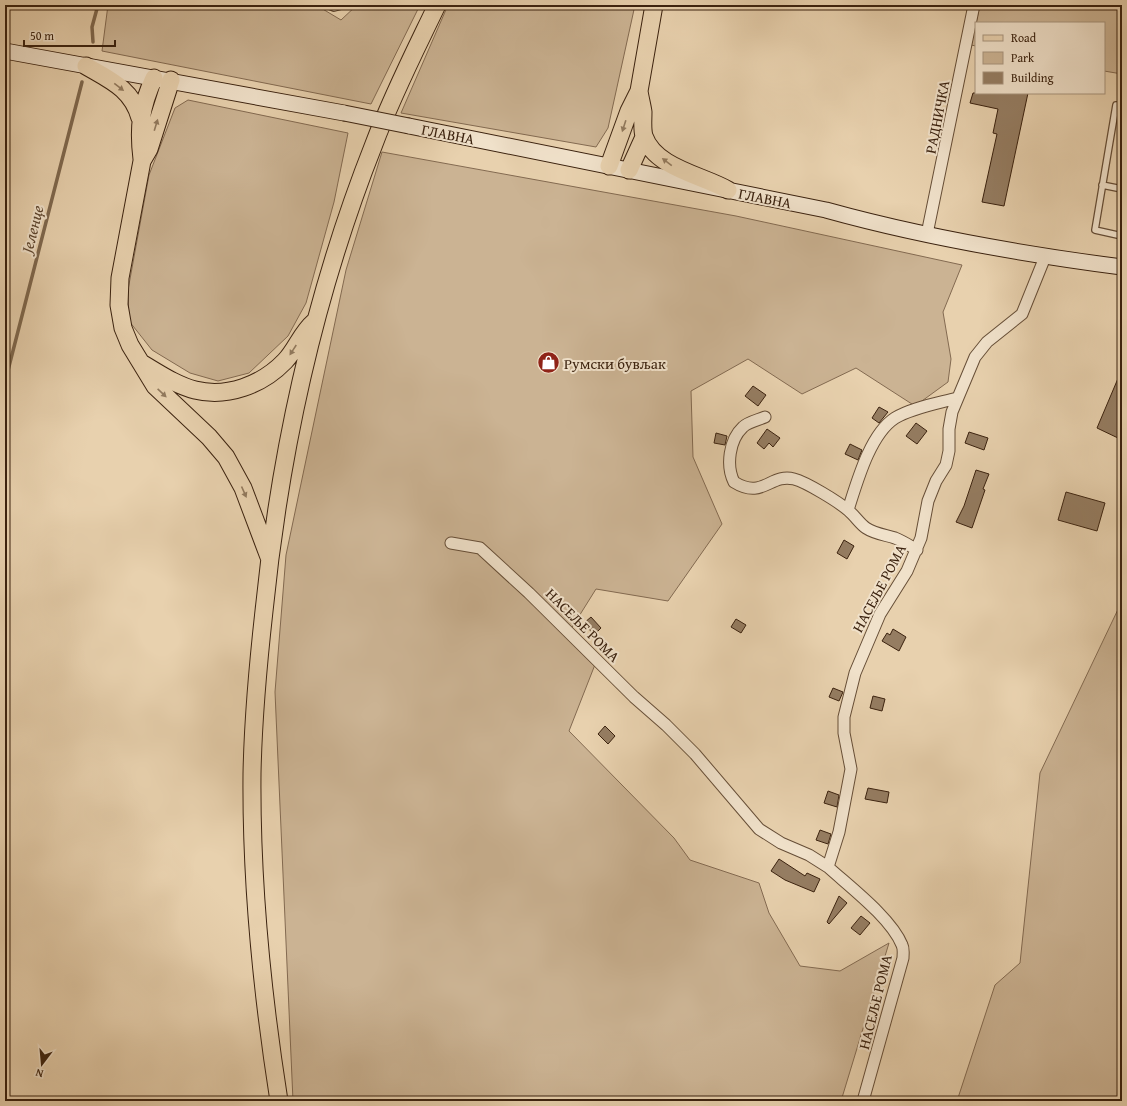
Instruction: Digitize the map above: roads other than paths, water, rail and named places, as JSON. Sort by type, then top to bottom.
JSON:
[{"type":"main road","points":[[279,1101],[262,977],[254,851],[254,741],[258,668],[269,557],[283,464],[317,319],[328,279],[373,146],[392,99],[437,5]]},
{"type":"main road","points":[[608,166],[629,110],[639,91],[654,5]]},
{"type":"main road","name":"ГЛАВНА","points":[[5,51],[344,112],[826,210],[869,222],[1045,257],[1122,267]]},
{"type":"main road","points":[[86,66],[113,82],[128,94],[136,106],[140,118],[142,161],[123,258],[119,295],[123,328],[130,345],[155,386],[209,437],[226,457],[246,494],[269,557]]},
{"type":"main road","points":[[140,118],[145,97],[154,78]]},
{"type":"main road","points":[[142,161],[149,149],[171,80]]},
{"type":"main road","points":[[629,170],[644,137],[643,112],[639,91]]},
{"type":"main road","points":[[644,137],[655,151],[671,165],[686,173],[706,179],[728,190]]},
{"type":"main road","points":[[140,361],[164,377],[195,390],[214,392],[232,391],[254,383],[276,370],[286,360],[306,330],[317,319]]},
{"type":"street","name":"РАДНИЧКА","points":[[928,234],[974,5]]},
{"type":"street","name":"НАСЕЉЕ РОМА","points":[[828,867],[840,832],[851,769],[844,733],[845,712],[855,673],[880,614],[907,571],[921,538],[928,501],[936,481],[946,465],[949,451],[949,429],[957,398],[975,357],[986,342],[1022,314],[1045,257]]},
{"type":"street","points":[[848,510],[861,471],[878,437],[888,424],[904,414],[957,398]]},
{"type":"street","points":[[765,417],[744,426],[737,434],[730,455],[729,466],[734,482],[743,488],[751,489],[761,487],[783,478],[794,479],[806,484],[848,510],[866,528],[899,540],[916,550]]},
{"type":"street","name":"НАСЕЉЕ РОМА","points":[[451,543],[480,548],[529,593],[634,697],[666,725],[695,754],[758,829],[809,855],[828,867],[879,914],[903,947],[903,958],[863,1101]]},
{"type":"lane","points":[[327,5],[334,8],[346,5]]},
{"type":"lane","points":[[1122,106],[1116,105],[1095,230],[1122,236]]},
{"type":"lane","points":[[1102,185],[1122,189]]},
{"type":"waterway","name":"Јеленце","points":[[93,42],[92,27],[98,5]]},
{"type":"waterway","name":"Јеленце","points":[[5,382],[82,82]]},
{"type":"place","name":"Румски бувљак","points":[[549,363]]}]
